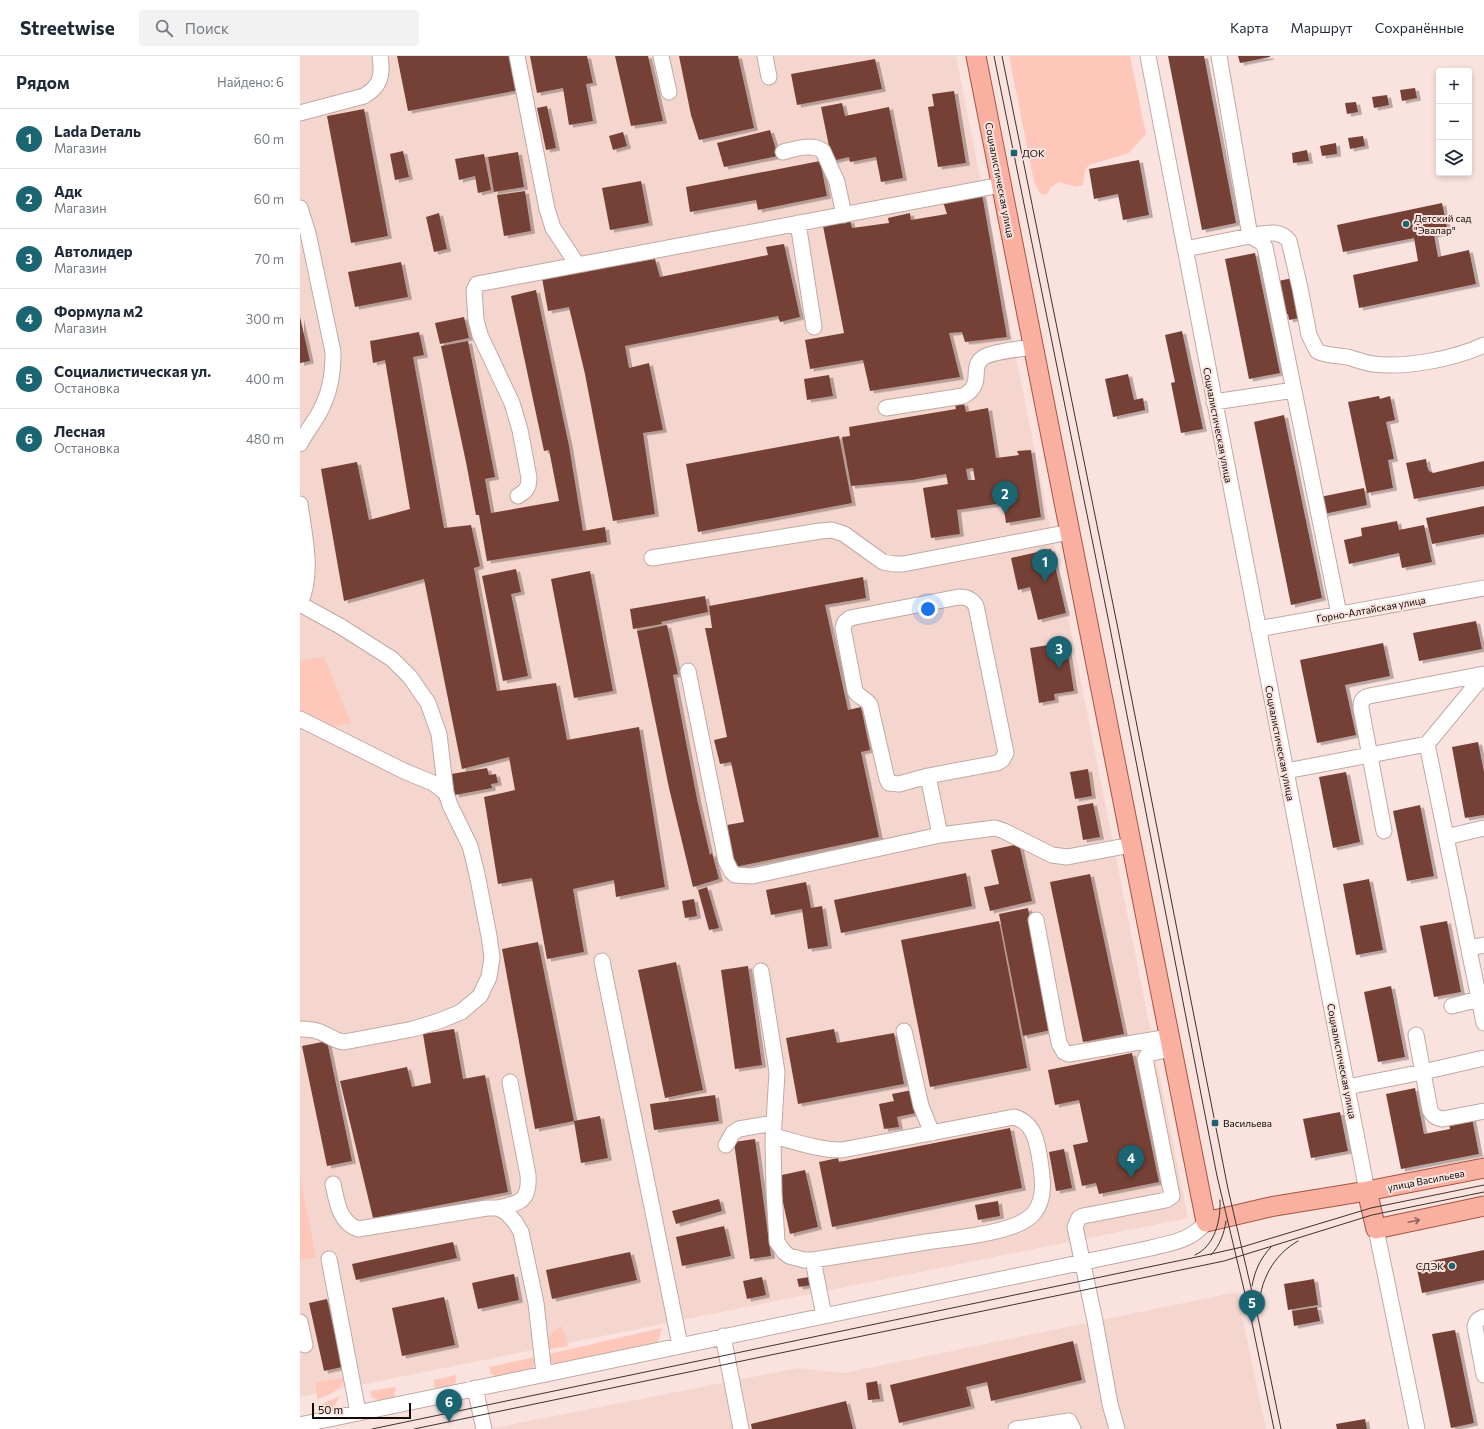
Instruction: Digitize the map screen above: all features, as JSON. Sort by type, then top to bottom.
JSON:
[{"type":"main road","name":"Социалистическая улица","points":[[976,56],[1206,1222]]},
{"type":"main road","name":"улица Васильева","points":[[1206,1222],[1270,1207],[1367,1191],[1484,1168]]},
{"type":"main road","name":"Социалистическая улица","points":[[1367,1191],[1376,1229]]},
{"type":"main road","points":[[1376,1229],[1484,1206]]},
{"type":"street","points":[[300,113],[364,96],[373,90],[379,80],[382,69],[380,56]]},
{"type":"street","points":[[517,56],[547,209],[554,228],[577,264]]},
{"type":"street","points":[[661,56],[669,92]]},
{"type":"street","points":[[765,56],[769,77]]},
{"type":"street","name":"Социалистическая улица","points":[[1148,56],[1367,1191]]},
{"type":"street","points":[[1219,56],[1250,236],[1265,247],[1339,614]]},
{"type":"street","points":[[783,152],[806,147],[818,148],[823,151],[838,182],[844,215]]},
{"type":"street","points":[[518,496],[525,491],[528,486],[520,430],[512,403],[480,335],[476,320],[474,290],[477,284],[1001,185]]},
{"type":"street","points":[[300,208],[308,233],[333,352],[333,372],[325,402],[300,444]]},
{"type":"street","points":[[798,223],[814,327]]},
{"type":"street","points":[[1185,249],[1276,232],[1285,236],[1289,241],[1299,281],[1309,335],[1317,351],[1324,354],[1347,357],[1372,364],[1395,366],[1452,356],[1472,351],[1484,345]]},
{"type":"street","points":[[886,408],[963,396],[972,390],[975,385],[976,369],[979,362],[983,358],[990,355],[1033,347]]},
{"type":"street","points":[[1214,402],[1294,390]]},
{"type":"street","points":[[300,504],[307,562],[307,579],[300,604],[340,626],[392,659],[410,677],[428,703],[439,734],[446,793],[456,819],[470,846],[481,894],[492,957],[489,977],[480,996],[461,1012],[439,1021],[413,1029],[344,1042],[337,1041],[311,1029],[300,1029]]},
{"type":"street","points":[[652,558],[832,530],[844,534],[882,562],[903,564],[1070,532]]},
{"type":"street","name":"Горно-Алтайская улица","points":[[1258,629],[1484,588]]},
{"type":"street","points":[[965,597],[971,600],[976,606],[1006,753],[1002,760],[997,763],[928,776],[898,784],[889,783],[887,780],[870,705],[868,701],[858,695],[855,691],[843,628],[850,618],[965,597]]},
{"type":"street","points":[[688,671],[726,861],[734,875],[752,876],[940,835],[995,828],[1058,857],[1067,857],[1131,845]]},
{"type":"street","points":[[1286,771],[1427,744],[1484,674]]},
{"type":"street","points":[[1384,831],[1361,708],[1362,700],[1365,697],[1484,674]]},
{"type":"street","points":[[300,720],[397,767],[432,782],[446,793]]},
{"type":"street","points":[[1427,744],[1484,1023]]},
{"type":"street","points":[[928,776],[940,835]]},
{"type":"street","points":[[1446,837],[1484,828]]},
{"type":"street","points":[[1036,920],[1059,1043],[1064,1052],[1069,1054],[1170,1043]]},
{"type":"street","points":[[1469,948],[1484,945]]},
{"type":"street","points":[[602,961],[680,1345]]},
{"type":"street","points":[[726,1145],[733,1133],[739,1129],[774,1129],[810,1146],[836,1150],[1014,1117],[1022,1119],[1027,1124],[1037,1144],[1042,1178],[1041,1199],[1034,1213],[1025,1220],[1016,1225],[999,1230],[813,1260],[804,1260],[789,1256],[784,1252],[777,1242],[774,1192],[774,1129],[777,1072],[761,971]]},
{"type":"street","points":[[1452,1006],[1479,999]]},
{"type":"street","points":[[904,1031],[921,1106],[932,1133]]},
{"type":"street","points":[[1416,1035],[1432,1114],[1438,1119],[1484,1111]]},
{"type":"street","points":[[1116,1429],[1110,1404],[1096,1321],[1075,1228],[1079,1218],[1083,1216],[1166,1200],[1172,1196],[1145,1059],[1148,1054],[1170,1043]]},
{"type":"street","points":[[1347,1087],[1484,1058]]},
{"type":"street","points":[[333,1184],[341,1215],[352,1227],[358,1229],[487,1208],[498,1208],[521,1201],[526,1196],[528,1190],[528,1175],[510,1082]]},
{"type":"street","points":[[498,1208],[507,1213],[521,1232],[536,1303],[544,1374]]},
{"type":"street","points":[[300,1425],[322,1425],[358,1412],[1151,1248],[1187,1238],[1199,1231],[1206,1222]]},
{"type":"street","name":"Социалистическая улица","points":[[1376,1229],[1417,1429]]},
{"type":"street","points":[[329,1259],[358,1412]]},
{"type":"street","points":[[813,1260],[824,1316]]},
{"type":"street","points":[[1484,1317],[1478,1319],[1475,1327],[1484,1375]]},
{"type":"street","points":[[300,1322],[305,1345]]},
{"type":"street","points":[[723,1336],[741,1429]]},
{"type":"street","points":[[476,1388],[484,1429]]},
{"type":"street","points":[[1016,1429],[1069,1422],[1074,1429]]},
{"type":"shaded area","points":[[300,56],[956,56],[1188,1218],[300,1397]]},
{"type":"shaded area","points":[[1009,56],[1130,56],[1146,134],[1129,153],[1089,165],[1085,170],[1083,185],[1076,187],[1059,182],[1051,187],[1048,193],[1043,195],[1039,192],[1034,182]]},
{"type":"shaded area","points":[[324,657],[351,723],[327,728],[300,714],[300,660]]},
{"type":"shaded area","points":[[300,1175],[316,1257],[300,1260]]},
{"type":"shaded area","points":[[1237,1292],[1266,1429],[488,1429],[798,1368],[844,1373]]},
{"type":"shaded area","points":[[562,1326],[568,1346],[547,1350],[548,1338]]},
{"type":"shaded area","points":[[662,1328],[657,1345],[558,1366],[551,1362],[549,1354]]},
{"type":"shaded area","points":[[535,1357],[535,1365],[531,1371],[503,1379],[491,1374],[489,1367]]},
{"type":"shaded area","points":[[456,1375],[456,1382],[454,1386],[438,1390],[434,1386],[434,1380]]},
{"type":"shaded area","points":[[344,1378],[340,1386],[334,1392],[317,1399],[316,1382]]},
{"type":"shaded area","points":[[396,1387],[394,1399],[381,1402],[372,1397],[370,1391]]},
{"type":"shaded area","points":[[340,1396],[330,1414],[326,1415],[321,1411],[319,1405]]},
{"type":"building","points":[[397,56],[514,56],[519,90],[408,111]]},
{"type":"building","points":[[530,56],[587,56],[593,83],[586,84],[593,121],[569,125],[563,88],[537,93]]},
{"type":"building","points":[[615,56],[648,56],[663,121],[631,126]]},
{"type":"building","points":[[679,56],[738,56],[754,128],[699,140],[691,115]]},
{"type":"building","points":[[1168,56],[1204,56],[1236,223],[1202,230]]},
{"type":"building","points":[[1238,56],[1270,56],[1270,57],[1240,63]]},
{"type":"building","points":[[875,59],[882,89],[797,105],[791,74]]},
{"type":"building","points":[[1415,88],[1417,98],[1402,101],[1400,90]]},
{"type":"building","points":[[954,91],[966,163],[938,167],[928,107],[934,106],[932,94]]},
{"type":"building","points":[[1387,95],[1389,105],[1374,108],[1372,97]]},
{"type":"building","points":[[1356,102],[1358,112],[1347,114],[1345,103]]},
{"type":"building","points":[[842,103],[845,116],[889,107],[903,178],[881,182],[876,157],[850,162],[849,157],[832,161],[821,107]]},
{"type":"building","points":[[547,106],[556,148],[546,150],[537,108]]},
{"type":"building","points":[[364,109],[388,236],[351,243],[327,116]]},
{"type":"building","points":[[770,130],[778,156],[724,167],[717,143]]},
{"type":"building","points":[[623,132],[627,146],[613,150],[609,136]]},
{"type":"building","points":[[1363,136],[1365,146],[1350,149],[1348,138]]},
{"type":"building","points":[[1336,143],[1337,154],[1322,156],[1320,146]]},
{"type":"building","points":[[1307,150],[1309,161],[1293,163],[1292,153]]},
{"type":"building","points":[[403,151],[409,177],[395,180],[390,154]]},
{"type":"building","points":[[518,152],[524,187],[494,192],[488,157]]},
{"type":"building","points":[[484,154],[491,190],[478,193],[475,176],[459,180],[455,159]]},
{"type":"building","points":[[1139,160],[1149,215],[1123,220],[1118,194],[1094,199],[1089,169]]},
{"type":"building","points":[[820,161],[827,196],[758,210],[756,200],[690,212],[686,187]]},
{"type":"building","points":[[641,181],[649,223],[610,230],[602,188]]},
{"type":"building","points":[[525,191],[531,231],[504,236],[497,195]]},
{"type":"building","points":[[982,194],[1007,337],[965,342],[962,332],[949,333],[960,377],[870,391],[863,360],[810,369],[805,340],[844,333],[823,226],[850,220],[852,228],[889,223],[888,218],[910,213],[911,220],[947,214],[943,202]]},
{"type":"building","points":[[1442,203],[1448,232],[1434,235],[1438,257],[1469,250],[1476,284],[1359,308],[1353,275],[1418,261],[1414,238],[1343,252],[1337,225]]},
{"type":"building","points":[[439,213],[447,249],[434,252],[426,217]]},
{"type":"building","points":[[784,244],[800,317],[780,322],[778,316],[625,346],[629,368],[649,363],[663,430],[643,433],[655,514],[613,521],[585,374],[569,307],[548,311],[542,278],[655,259],[660,277],[768,255],[766,247]]},
{"type":"building","points":[[1255,253],[1280,373],[1249,379],[1225,259]]},
{"type":"building","points":[[401,262],[408,297],[355,307],[348,272]]},
{"type":"building","points":[[1293,278],[1299,318],[1289,320],[1288,314],[1284,315],[1278,281]]},
{"type":"building","points":[[536,290],[569,446],[583,531],[605,527],[607,542],[487,561],[479,515],[476,515],[441,346],[468,341],[495,477],[485,479],[491,513],[559,501],[549,450],[544,451],[511,296]]},
{"type":"building","points":[[300,317],[310,361],[300,363]]},
{"type":"building","points":[[464,317],[469,338],[440,344],[435,323]]},
{"type":"building","points":[[1182,331],[1203,429],[1181,433],[1171,383],[1175,382],[1165,335]]},
{"type":"building","points":[[419,332],[424,355],[413,357],[444,528],[471,525],[480,566],[474,568],[497,691],[556,683],[567,740],[639,727],[665,887],[616,897],[614,880],[573,889],[584,952],[547,959],[532,878],[498,884],[484,797],[515,790],[509,757],[462,769],[424,579],[344,601],[321,469],[357,462],[369,520],[410,509],[385,360],[373,363],[370,341]]},
{"type":"building","points":[[1128,374],[1134,400],[1143,398],[1145,410],[1113,417],[1105,379]]},
{"type":"building","points":[[829,375],[833,396],[807,400],[804,379]]},
{"type":"building","points":[[1379,396],[1380,399],[1390,396],[1395,420],[1386,422],[1394,459],[1388,460],[1393,488],[1367,493],[1348,402]]},
{"type":"building","points":[[964,403],[966,412],[988,408],[996,458],[1019,455],[1017,451],[1031,450],[1041,517],[1006,523],[1003,503],[957,510],[960,534],[931,538],[923,488],[948,484],[946,474],[912,480],[851,486],[842,437],[850,436],[849,427],[956,409],[955,404]],"holes":[[[973,468],[975,480],[968,480],[966,469]]]},
{"type":"building","points":[[1284,415],[1322,598],[1291,605],[1254,422]]},
{"type":"building","points":[[839,436],[852,503],[698,532],[686,464]]},
{"type":"building","points":[[1426,459],[1429,471],[1433,473],[1484,461],[1484,486],[1414,499],[1406,463]]},
{"type":"building","points":[[1364,488],[1367,505],[1324,514],[1320,497]]},
{"type":"building","points":[[1484,506],[1484,534],[1432,544],[1426,518]]},
{"type":"building","points":[[1397,521],[1399,530],[1424,525],[1432,562],[1402,568],[1399,553],[1349,564],[1344,540],[1362,536],[1361,528]]},
{"type":"building","points":[[1051,549],[1066,613],[1038,620],[1030,587],[1018,590],[1011,558]]},
{"type":"building","points":[[516,569],[521,592],[511,594],[528,676],[503,681],[482,576]]},
{"type":"building","points":[[590,571],[613,691],[574,698],[551,579]]},
{"type":"building","points":[[863,577],[866,598],[825,605],[848,710],[861,707],[870,750],[861,752],[879,837],[735,867],[727,825],[744,822],[731,762],[720,764],[714,740],[727,737],[705,628],[712,628],[709,606]]},
{"type":"building","points":[[705,596],[708,612],[661,622],[662,624],[633,629],[630,609]]},
{"type":"building","points":[[1476,621],[1482,649],[1419,661],[1413,633]]},
{"type":"building","points":[[667,625],[678,674],[673,675],[697,799],[710,855],[712,853],[719,879],[693,887],[669,788],[637,631]]},
{"type":"building","points":[[1066,642],[1074,691],[1054,694],[1055,700],[1039,703],[1030,648]]},
{"type":"building","points":[[1383,643],[1390,676],[1345,685],[1356,735],[1317,743],[1300,660]]},
{"type":"building","points":[[1478,742],[1484,772],[1484,815],[1465,818],[1452,747]]},
{"type":"building","points":[[487,768],[489,775],[496,774],[498,783],[491,784],[492,788],[455,795],[451,774]]},
{"type":"building","points":[[1088,769],[1092,796],[1075,799],[1070,772]]},
{"type":"building","points":[[1346,772],[1360,842],[1333,848],[1319,777]]},
{"type":"building","points":[[1093,803],[1100,837],[1083,840],[1077,806]]},
{"type":"building","points":[[1420,805],[1434,876],[1407,881],[1393,811]]},
{"type":"building","points":[[1019,844],[1032,901],[990,911],[984,887],[999,884],[991,850]]},
{"type":"building","points":[[966,873],[972,906],[841,933],[834,900]]},
{"type":"building","points":[[1090,874],[1124,1034],[1083,1042],[1050,882]]},
{"type":"building","points":[[1369,879],[1383,950],[1356,955],[1343,884]]},
{"type":"building","points":[[806,882],[811,908],[822,906],[828,946],[808,949],[802,909],[771,915],[766,890]]},
{"type":"building","points":[[707,887],[719,928],[709,930],[698,890]]},
{"type":"building","points":[[694,899],[697,916],[685,918],[682,901]]},
{"type":"building","points":[[1028,908],[1051,1030],[1023,1036],[999,914]]},
{"type":"building","points":[[999,921],[1027,1068],[930,1087],[901,940]]},
{"type":"building","points":[[1447,921],[1461,992],[1434,997],[1420,926]]},
{"type":"building","points":[[538,942],[574,1121],[535,1129],[502,949]]},
{"type":"building","points":[[676,962],[703,1090],[665,1098],[638,970]]},
{"type":"building","points":[[748,966],[762,1065],[735,1069],[721,970]]},
{"type":"building","points":[[1391,986],[1405,1057],[1378,1062],[1364,992]]},
{"type":"building","points":[[454,1029],[463,1079],[485,1075],[508,1192],[373,1218],[340,1081],[407,1067],[412,1087],[431,1083],[423,1034]]},
{"type":"building","points":[[834,1029],[837,1043],[894,1033],[904,1084],[798,1104],[786,1038]]},
{"type":"building","points":[[327,1041],[352,1161],[327,1166],[302,1046]]},
{"type":"building","points":[[1132,1053],[1159,1182],[1099,1194],[1096,1183],[1082,1186],[1073,1145],[1088,1142],[1079,1100],[1055,1105],[1048,1070]]},
{"type":"building","points":[[1415,1088],[1424,1134],[1450,1129],[1449,1123],[1472,1118],[1479,1154],[1401,1169],[1386,1094]]},
{"type":"building","points":[[912,1090],[916,1113],[897,1117],[899,1127],[884,1129],[879,1104],[894,1101],[892,1094]]},
{"type":"building","points":[[715,1095],[719,1121],[654,1130],[650,1104]]},
{"type":"building","points":[[1340,1112],[1348,1151],[1311,1158],[1303,1119]]},
{"type":"building","points":[[600,1116],[608,1158],[581,1163],[574,1121]]},
{"type":"building","points":[[1010,1128],[1022,1188],[832,1227],[819,1162],[838,1158],[839,1162]]},
{"type":"building","points":[[755,1139],[771,1256],[750,1259],[734,1142]]},
{"type":"building","points":[[1064,1149],[1072,1188],[1056,1191],[1049,1152]]},
{"type":"building","points":[[805,1170],[818,1227],[790,1234],[777,1176]]},
{"type":"building","points":[[719,1199],[722,1211],[676,1224],[672,1211]]},
{"type":"building","points":[[998,1201],[1000,1216],[978,1220],[975,1205]]},
{"type":"building","points":[[724,1226],[731,1256],[682,1266],[676,1237]]},
{"type":"building","points":[[453,1242],[457,1258],[356,1280],[352,1264]]},
{"type":"building","points":[[1484,1250],[1484,1280],[1422,1293],[1416,1264]]},
{"type":"building","points":[[630,1252],[637,1280],[552,1299],[546,1270]]},
{"type":"building","points":[[514,1274],[519,1300],[478,1309],[472,1283]]},
{"type":"building","points":[[762,1277],[766,1295],[747,1299],[743,1281]]},
{"type":"building","points":[[809,1277],[811,1285],[799,1287],[797,1279]]},
{"type":"building","points":[[1314,1279],[1318,1305],[1288,1310],[1284,1284]]},
{"type":"building","points":[[444,1297],[455,1345],[402,1356],[392,1308]]},
{"type":"building","points":[[327,1299],[342,1367],[324,1371],[309,1303]]},
{"type":"building","points":[[1317,1307],[1320,1321],[1294,1326],[1292,1311]]},
{"type":"building","points":[[1455,1330],[1474,1423],[1451,1428],[1432,1334]]},
{"type":"building","points":[[1073,1341],[1082,1380],[991,1401],[987,1382],[966,1387],[971,1406],[899,1423],[890,1385]]},
{"type":"building","points":[[877,1381],[880,1399],[868,1400],[866,1383]]},
{"type":"building","points":[[846,1401],[853,1429],[752,1429],[751,1424]]},
{"type":"building","points":[[1365,1419],[1367,1429],[1337,1429],[1336,1424]]},
{"type":"tram line","points":[[994,56],[1109,623],[1217,1176],[1252,1323],[1274,1429]]},
{"type":"tram line","points":[[1002,56],[1117,624],[1228,1189],[1259,1322],[1281,1429]]},
{"type":"tram line","points":[[372,1429],[1211,1254],[1242,1247],[1371,1208],[1484,1185]]},
{"type":"tram line","points":[[414,1429],[1224,1261],[1372,1215],[1484,1192]]},
{"type":"tram line","points":[[1195,1255],[1202,1251],[1212,1239],[1218,1224],[1220,1200]]},
{"type":"tram line","points":[[1211,1255],[1221,1239],[1226,1221]]},
{"type":"tram line","points":[[1259,1310],[1262,1289],[1269,1270],[1281,1254],[1298,1241]]},
{"type":"tram line","points":[[1252,1286],[1258,1265],[1271,1247]]},
{"type":"place","name":"ДОК","points":[[1014,153]]},
{"type":"place","name":"Детский сад \"Эвалар\"","points":[[1406,224]]},
{"type":"place","name":"Адк","points":[[1005,514]]},
{"type":"place","name":"Lada Dеталь","points":[[1045,582]]},
{"type":"place","name":"Автолидер","points":[[1059,669]]},
{"type":"place","name":"Васильева","points":[[1215,1123]]},
{"type":"place","name":"Формула м2","points":[[1131,1178]]},
{"type":"place","name":"СДЭК","points":[[1452,1266]]},
{"type":"place","name":"Социалистическая ул.","points":[[1252,1323]]},
{"type":"place","name":"Лесная","points":[[449,1422]]}]
